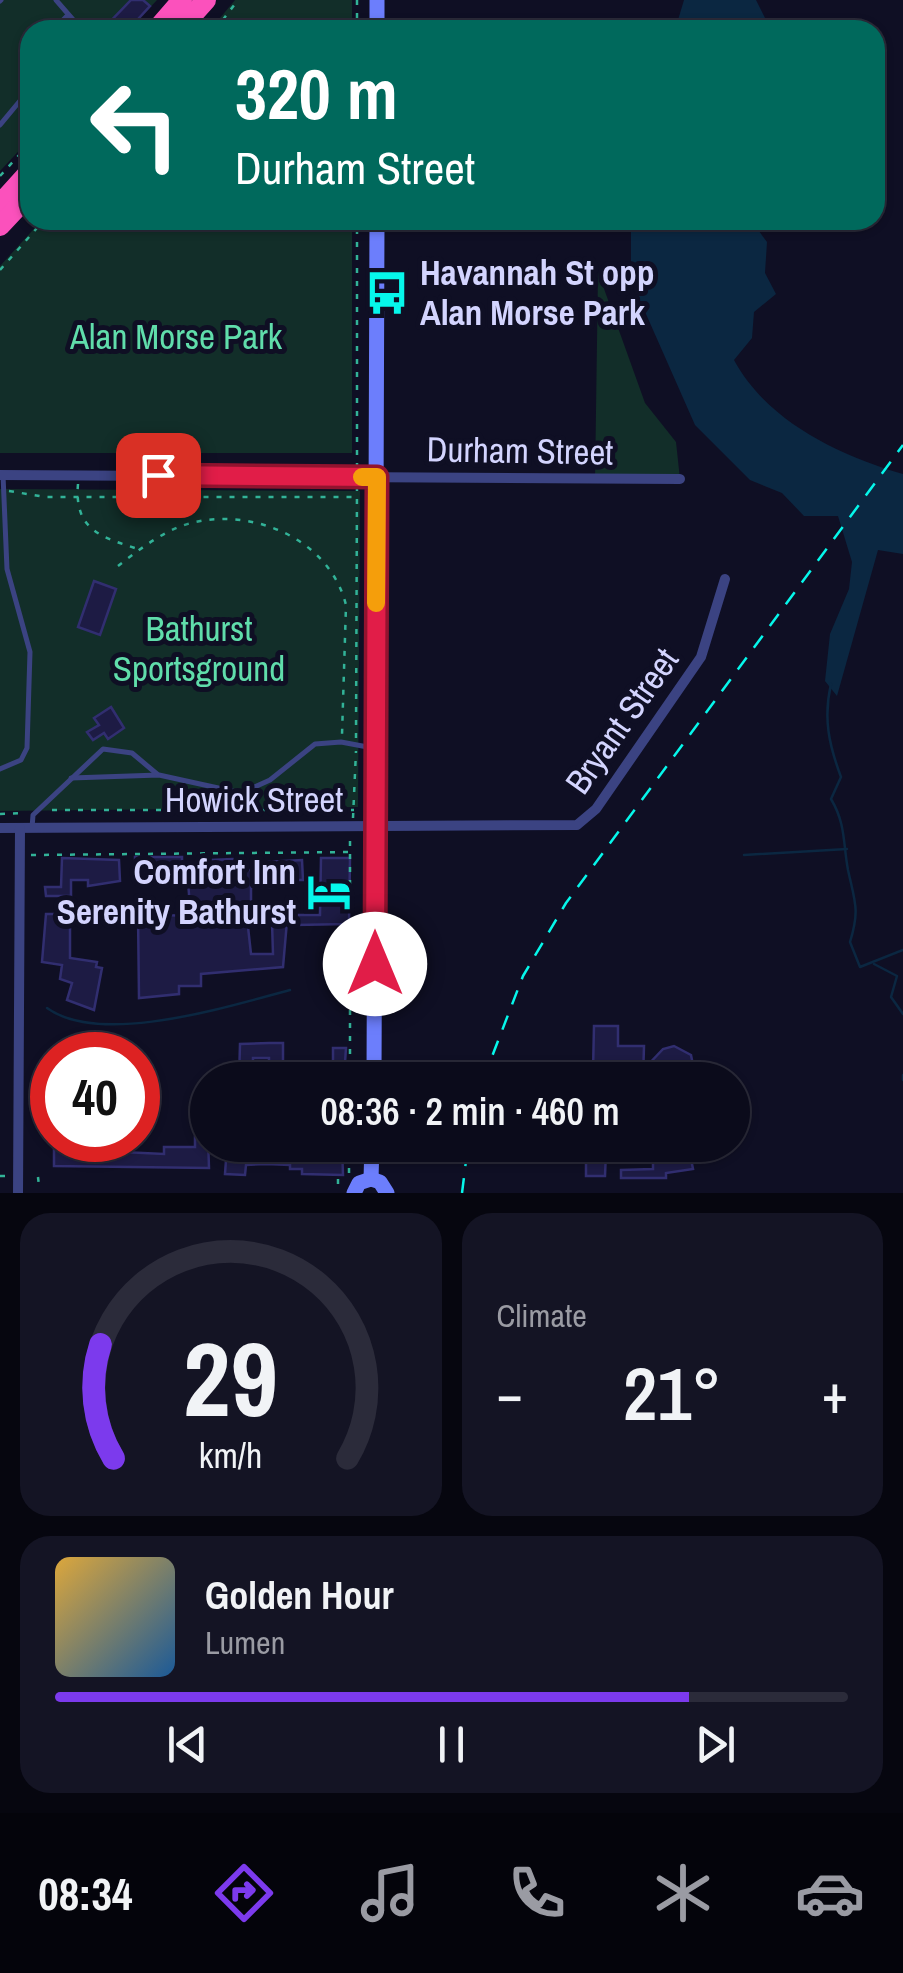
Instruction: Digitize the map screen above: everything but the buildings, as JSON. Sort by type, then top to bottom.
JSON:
[{"type":"highway","points":[[165,20],[182,0]]},
{"type":"highway","points":[[188,20],[206,0]]},
{"type":"highway","points":[[0,204],[20,182]]},
{"type":"highway","points":[[0,226],[20,205]]},
{"type":"street","points":[[374,1062],[377,230]]},
{"type":"street","name":"Durham Street","points":[[2,475],[680,479]]},
{"type":"street","name":"Bryant Street","points":[[569,826],[591,816],[690,678],[710,634],[725,579]]},
{"type":"street","name":"Howick Street","points":[[0,828],[569,826]]},
{"type":"street","points":[[18,1193],[20,855],[26,828]]},
{"type":"street","points":[[371,1162],[371,1178]]},
{"type":"street","points":[[352,1186],[371,1178],[380,1182],[386,1193]]},
{"type":"lane","points":[[57,1],[71,20]]},
{"type":"lane","points":[[63,20],[67,16]]},
{"type":"lane","points":[[0,125],[20,101]]},
{"type":"lane","points":[[0,769],[21,760],[27,748],[30,652],[7,569],[2,475]]},
{"type":"lane","points":[[70,778],[159,775],[241,793],[270,780],[308,748],[341,742],[356,748],[376,748]]},
{"type":"lane","points":[[26,828],[38,810],[94,754],[112,748],[132,752],[159,775]]},
{"type":"path","points":[[223,20],[238,0]]},
{"type":"path","points":[[0,176],[20,154]]},
{"type":"path","points":[[0,270],[35,230]]},
{"type":"path","points":[[353,820],[357,230]]},
{"type":"path","points":[[78,474],[76,496],[85,525],[98,536],[140,549]]},
{"type":"path","points":[[2,491],[76,496],[357,497]]},
{"type":"path","points":[[118,566],[175,528],[217,519],[274,530],[320,552],[341,584],[346,604],[341,742]]},
{"type":"path","points":[[0,814],[38,810],[355,810]]},
{"type":"path","points":[[350,840],[350,1062]]},
{"type":"path","points":[[20,855],[350,852]]},
{"type":"path","points":[[0,1176],[6,1176]]},
{"type":"path","points":[[38,1177],[39,1186]]},
{"type":"green space","points":[[0,0],[157,0],[138,20],[20,20],[20,150],[0,171]]},
{"type":"green space","points":[[235,0],[352,0],[352,20],[218,20]]},
{"type":"green space","name":"Alan Morse Park","points":[[33,230],[352,230],[352,453],[0,453],[0,266]]},
{"type":"green space","points":[[598,272],[645,403],[676,442],[680,479],[595,480]]},
{"type":"green space","name":"Bathurst Sportsground","points":[[0,489],[360,491],[358,807],[0,811]]},
{"type":"water","points":[[684,0],[756,0],[766,20],[678,20]]},
{"type":"water","points":[[631,230],[758,230],[767,242],[765,273],[776,294],[754,312],[752,338],[734,360],[765,401],[806,433],[854,457],[903,474],[903,554],[878,550],[837,696],[825,681],[830,634],[849,589],[852,562],[838,516],[804,516],[782,493],[750,480],[695,425],[631,280]]},
{"type":"waterway","points":[[831,684],[829,731],[841,777],[831,799],[842,826],[855,906],[850,942],[860,967],[903,950]]},
{"type":"waterway","points":[[744,855],[847,849]]},
{"type":"waterway","points":[[874,964],[897,976],[891,997],[903,1014]]},
{"type":"waterway","points":[[47,1008],[70,1019],[132,1024],[201,1013],[290,990]]},
{"type":"waterway","points":[[903,1075],[903,1080]]},
{"type":"railway","points":[[490,1062],[523,976],[566,903],[903,445]]},
{"type":"railway","points":[[462,1193],[466,1162]]},
{"type":"slow traffic","points":[[362,477],[377,477],[376,603]]},
{"type":"place","name":"Havannah St opp Alan Morse Park","points":[[387,293]]},
{"type":"place","name":"Comfort Inn Serenity Bathurst","points":[[329,892]]},
{"type":"route","points":[[158,475],[377,477],[375,964]]}]
